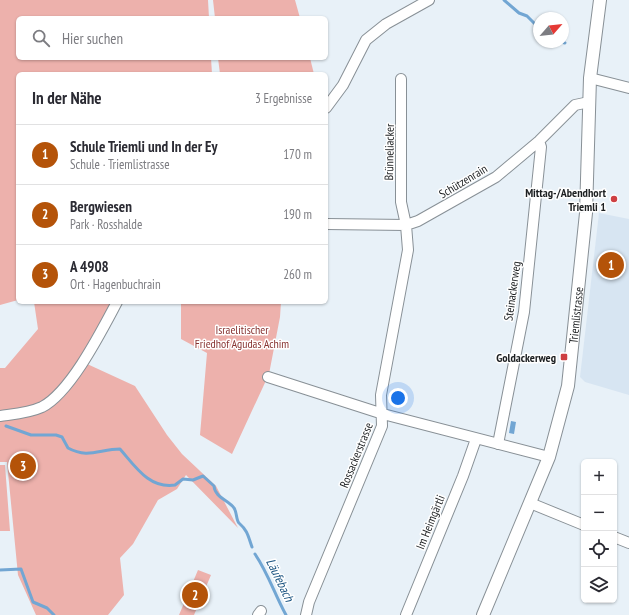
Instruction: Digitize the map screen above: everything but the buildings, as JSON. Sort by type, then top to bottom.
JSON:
[{"type":"street","points":[[328,105],[343,84],[366,40],[386,24],[429,0]]},
{"type":"street","name":"Triemlistrasse","points":[[483,615],[549,457],[568,386],[586,213],[590,78],[600,0]]},
{"type":"street","points":[[590,78],[629,88]]},
{"type":"street","name":"Brünneliacker","points":[[401,79],[401,202],[406,225]]},
{"type":"street","name":"Schützenrain","points":[[328,224],[406,225],[438,211],[496,177],[539,141],[575,105],[589,102]]},
{"type":"street","name":"Steinackerweg","points":[[498,444],[525,299],[541,147],[539,141]]},
{"type":"street","name":"Rossackerstrasse","points":[[306,615],[309,602],[382,426],[383,414],[381,395],[408,250],[406,225]]},
{"type":"street","points":[[0,416],[28,412],[51,401],[86,359],[116,304]]},
{"type":"street","points":[[268,377],[383,414],[549,457]]},
{"type":"street","name":"Im Heimgärtli","points":[[406,615],[463,476],[476,439]]},
{"type":"street","points":[[530,503],[581,524]]},
{"type":"street","points":[[617,538],[629,543]]},
{"type":"shaded area","points":[[599,213],[629,219],[629,395],[585,382],[580,377]]},
{"type":"green space","points":[[0,0],[208,0],[209,16],[16,16],[16,60],[211,60],[212,72],[16,72],[16,301],[0,305]]},
{"type":"green space","points":[[213,0],[295,0],[299,16],[215,16]]},
{"type":"green space","points":[[218,60],[310,60],[314,72],[220,72]]},
{"type":"green space","points":[[34,304],[113,304],[85,363],[135,386],[167,435],[182,454],[216,486],[238,528],[186,475],[177,489],[158,500],[133,544],[120,558],[124,595],[108,615],[36,615],[18,575],[7,462],[0,462],[0,368],[5,368],[38,329]]},
{"type":"green space","name":"Israelitischer Friedhof Agudas Achim","points":[[181,304],[281,304],[280,317],[269,374],[232,454],[200,435],[207,353],[181,339]]},
{"type":"green space","points":[[0,465],[5,465],[10,531],[0,531]]},
{"type":"green space","points":[[198,570],[211,575],[194,615],[179,615]]},
{"type":"water","points":[[511,421],[516,422],[514,434],[509,433]]},
{"type":"waterway","points":[[504,0],[519,13],[527,16],[533,22]]},
{"type":"waterway","name":"Läufebach","points":[[6,426],[31,435],[56,435],[62,437],[68,448],[82,453],[94,453],[120,449],[143,475],[158,483],[175,485],[183,479],[193,480],[203,476],[214,486],[219,496],[232,505],[236,512],[238,522],[246,531],[252,547]]},
{"type":"waterway","name":"Läufebach","points":[[255,554],[264,569],[286,615]]},
{"type":"waterway","points":[[0,570],[21,569],[33,602],[47,608],[54,615]]},
{"type":"place","name":"Mittag-/Abendhort Triemli 1","points":[[614,199]]},
{"type":"place","name":"Schule Triemli und In der Ey","points":[[611,265]]},
{"type":"place","name":"Goldackerweg","points":[[564,357]]},
{"type":"place","name":"A 4908","points":[[23,466]]},
{"type":"place","name":"Bergwiesen","points":[[195,595]]}]
